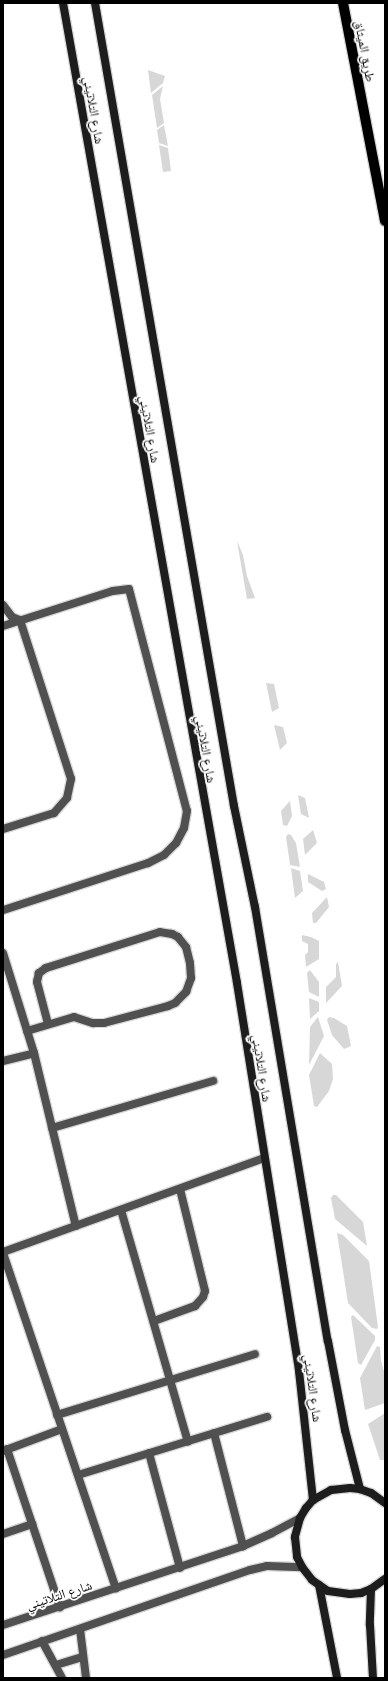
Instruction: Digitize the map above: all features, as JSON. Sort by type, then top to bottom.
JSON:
[{"type":"main road","name":"شارع التلاتيني","points":[[63,3],[235,975],[299,1371],[313,1500]]},
{"type":"main road","name":"شارع التلاتيني","points":[[95,3],[234,806],[255,907],[328,1341],[345,1430],[360,1489]]},
{"type":"main road","name":"طريق الميثاق","points":[[343,3],[385,221]]},
{"type":"main road","points":[[385,1503],[371,1493],[360,1489],[350,1488],[331,1490],[313,1500],[300,1518],[296,1532],[295,1547],[302,1567],[319,1585],[328,1591],[350,1594],[371,1589],[385,1580]]},
{"type":"main road","points":[[319,1585],[337,1678]]},
{"type":"main road","points":[[371,1589],[370,1625],[373,1678]]},
{"type":"street","points":[[3,626],[113,591],[129,589],[187,811],[184,828],[176,843],[164,855],[148,863],[3,910]]},
{"type":"street","points":[[3,605],[12,617],[20,620]]},
{"type":"street","points":[[3,829],[54,813],[67,798],[71,779],[20,620]]},
{"type":"street","points":[[27,1031],[74,1017],[93,1023],[104,1023],[175,1003],[186,992],[192,978],[186,947],[182,941],[172,934],[160,932],[46,968],[40,973],[37,982],[48,1024]]},
{"type":"street","points":[[3,953],[34,1053],[76,1226]]},
{"type":"street","points":[[3,1061],[34,1053]]},
{"type":"street","points":[[52,1128],[213,1081]]},
{"type":"street","points":[[116,1589],[3,1253],[264,1158]]},
{"type":"street","points":[[154,1321],[195,1306],[200,1303],[205,1292],[180,1189]]},
{"type":"street","points":[[122,1210],[188,1442]]},
{"type":"street","points":[[58,1416],[255,1354]]},
{"type":"street","points":[[78,1475],[267,1417]]},
{"type":"street","points":[[60,1607],[5,1450],[62,1429]]},
{"type":"street","points":[[214,1433],[243,1546]]},
{"type":"street","points":[[149,1453],[180,1568]]},
{"type":"street","name":"شارع التلاتيني","points":[[3,1625],[243,1546],[300,1518]]},
{"type":"street","points":[[3,1534],[32,1524]]},
{"type":"street","points":[[3,1655],[250,1570],[267,1566],[302,1567]]},
{"type":"street","points":[[80,1629],[82,1657],[86,1678]]},
{"type":"street","points":[[42,1642],[62,1678]]},
{"type":"street","points":[[56,1665],[82,1657]]},
{"type":"shaded area","points":[[148,70],[165,76],[163,83],[151,93]]},
{"type":"shaded area","points":[[163,86],[160,99],[164,123],[157,128],[152,95]]},
{"type":"shaded area","points":[[164,125],[168,146],[159,143],[157,130]]},
{"type":"shaded area","points":[[159,145],[168,148],[171,171],[163,172]]},
{"type":"shaded area","points":[[237,541],[243,555],[247,576],[255,598],[247,599]]},
{"type":"shaded area","points":[[266,683],[274,684],[279,708],[272,712]]},
{"type":"shaded area","points":[[274,725],[283,727],[287,743],[280,750]]},
{"type":"shaded area","points":[[298,795],[305,798],[309,818],[301,814]]},
{"type":"shaded area","points":[[290,801],[292,816],[287,826],[283,825],[281,811]]},
{"type":"shaded area","points":[[313,830],[317,843],[305,855],[303,839]]},
{"type":"shaded area","points":[[288,834],[291,835],[296,843],[300,867],[290,865],[286,837]]},
{"type":"shaded area","points":[[291,868],[300,871],[303,891],[295,898]]},
{"type":"shaded area","points":[[308,874],[324,882],[326,889],[322,891],[308,882]]},
{"type":"shaded area","points":[[327,897],[329,907],[316,923],[313,923],[312,913]]},
{"type":"shaded area","points":[[302,935],[319,941],[319,959],[306,967],[305,955],[308,952],[308,944],[302,941]]},
{"type":"shaded area","points":[[338,962],[342,986],[326,1003],[326,987],[336,977],[336,964]]},
{"type":"shaded area","points":[[310,970],[319,982],[319,997],[309,992],[307,973]]},
{"type":"shaded area","points":[[309,998],[319,1002],[319,1011],[310,1019]]},
{"type":"shaded area","points":[[318,1017],[324,1036],[309,1065],[310,1027]]},
{"type":"shaded area","points":[[329,1017],[334,1018],[347,1026],[351,1046],[344,1049],[332,1035],[327,1020]]},
{"type":"shaded area","points":[[320,1053],[332,1064],[333,1079],[329,1091],[317,1107],[314,1106],[309,1075]]},
{"type":"shaded area","points":[[333,1195],[336,1195],[363,1222],[367,1246],[335,1219],[331,1198]]},
{"type":"shaded area","points":[[337,1233],[343,1235],[369,1261],[378,1327],[377,1329],[372,1328],[348,1303]]},
{"type":"shaded area","points":[[353,1315],[375,1336],[375,1340],[361,1365],[358,1363],[351,1317]]},
{"type":"shaded area","points":[[377,1346],[380,1347],[381,1361],[385,1375],[385,1403],[365,1410],[360,1378]]},
{"type":"shaded area","points":[[385,1413],[385,1460],[380,1460],[368,1424]]}]
